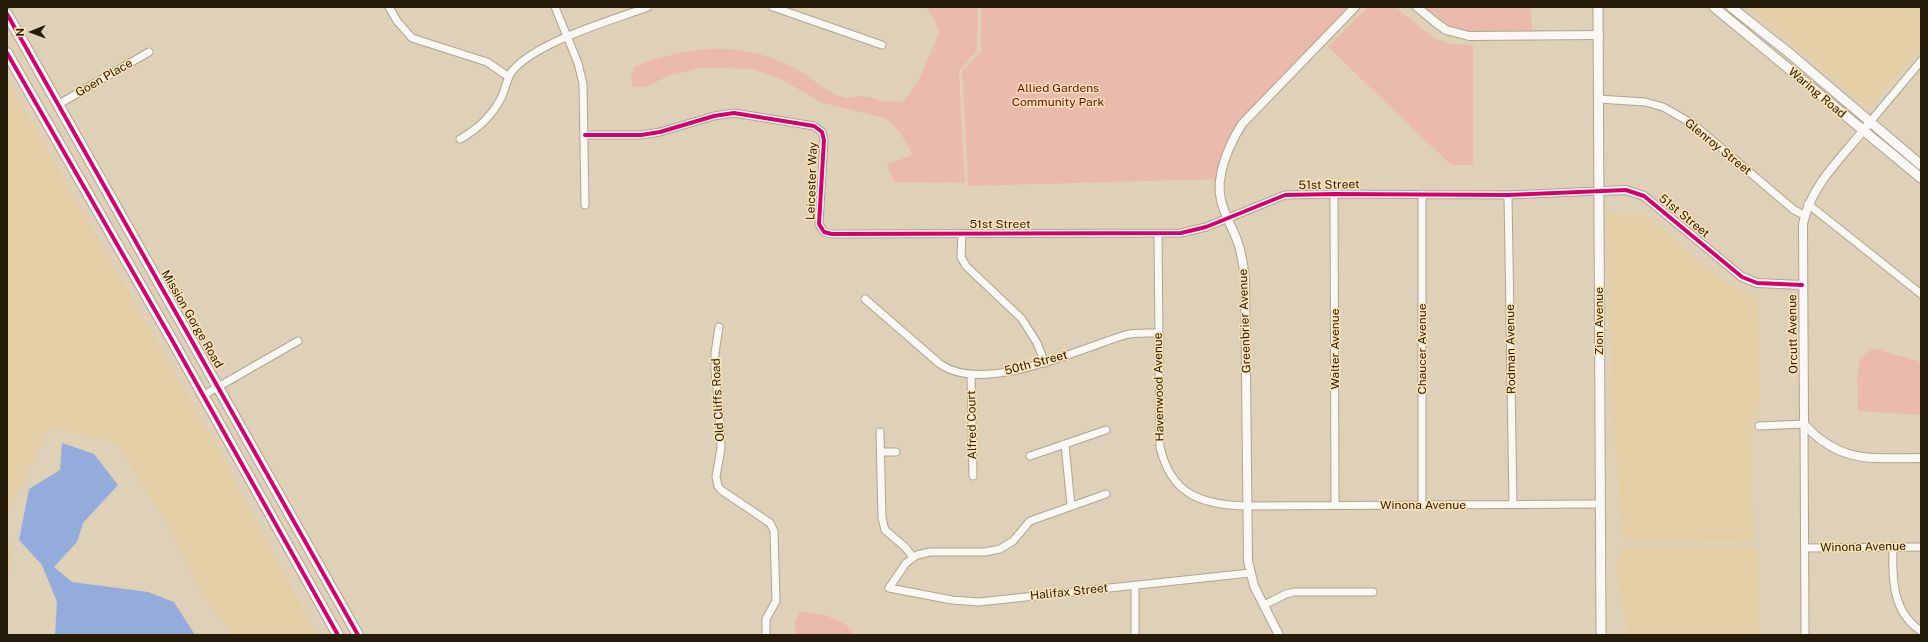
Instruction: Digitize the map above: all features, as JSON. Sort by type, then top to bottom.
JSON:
[{"type":"main road","name":"Zion Avenue","points":[[1598,7],[1601,635]]},
{"type":"main road","name":"Waring Road","points":[[1714,7],[1921,178]]},
{"type":"main road","name":"Waring Road","points":[[1731,7],[1921,165]]},
{"type":"main road","name":"Mission Gorge Road","points":[[7,14],[358,635]]},
{"type":"main road","points":[[7,53],[204,395],[338,635]]},
{"type":"street","points":[[389,7],[397,21],[412,38],[487,62],[509,77]]},
{"type":"street","points":[[555,7],[582,76],[585,135],[585,205]]},
{"type":"street","points":[[460,139],[478,128],[491,113],[502,96],[509,77],[513,71],[532,54],[568,38],[648,7]]},
{"type":"street","name":"Greenbrier Avenue","points":[[1279,635],[1254,586],[1248,561],[1245,276],[1238,243],[1227,218],[1221,200],[1219,187],[1231,142],[1242,124],[1355,7]]},
{"type":"street","points":[[1417,7],[1446,30],[1469,36],[1599,35]]},
{"type":"street","points":[[778,8],[882,45]]},
{"type":"street","name":"Goen Place","points":[[59,104],[149,52]]},
{"type":"street","name":"Orcutt Avenue","points":[[1805,635],[1802,285],[1804,214],[1808,204],[1826,175],[1921,61]]},
{"type":"street","name":"Glenroy Street","points":[[1598,99],[1644,102],[1663,107],[1693,124],[1794,210],[1804,214]]},
{"type":"street","name":"Leicester Way","points":[[585,135],[642,135],[660,132],[714,116],[734,114],[814,126],[822,132],[824,140],[819,224],[824,232],[832,234]]},
{"type":"street","name":"51st Street","points":[[832,234],[1181,233],[1206,227],[1285,196],[1334,194],[1508,194],[1626,190],[1644,196],[1742,277],[1757,283],[1802,285]]},
{"type":"street","name":"Walter Avenue","points":[[1334,194],[1335,505]]},
{"type":"street","name":"Chaucer Avenue","points":[[1422,194],[1422,505]]},
{"type":"street","name":"Rodman Avenue","points":[[1508,194],[1513,504]]},
{"type":"street","points":[[1808,204],[1921,294]]},
{"type":"street","points":[[962,234],[961,258],[966,266],[1022,319],[1037,343],[1045,363]]},
{"type":"street","name":"Havenwood Avenue","points":[[1158,234],[1160,447],[1165,464],[1180,486],[1194,497],[1217,505],[1247,506]]},
{"type":"street","name":"50th Street","points":[[864,298],[948,370],[971,374],[1003,373],[1045,363],[1127,335],[1159,333]]},
{"type":"street","name":"Old Cliffs Road","points":[[720,327],[715,353],[715,372],[720,405],[721,448],[716,477],[721,490],[770,523],[774,530],[776,601],[766,619],[766,635]]},
{"type":"street","points":[[204,395],[298,341]]},
{"type":"street","name":"Alfred Court","points":[[971,374],[973,476]]},
{"type":"street","points":[[1759,426],[1804,424],[1825,444],[1864,459],[1921,458]]},
{"type":"street","points":[[1030,456],[1106,430]]},
{"type":"street","points":[[880,432],[882,518],[885,530],[905,547],[913,557],[930,552],[985,552],[1000,549],[1013,541],[1030,521],[1106,494]]},
{"type":"street","points":[[1065,444],[1070,506]]},
{"type":"street","points":[[881,452],[896,452]]},
{"type":"street","name":"Winona Avenue","points":[[1247,506],[1600,504]]},
{"type":"street","points":[[1893,546],[1894,589],[1897,601],[1910,624],[1921,631]]},
{"type":"street","name":"Winona Avenue","points":[[1805,548],[1893,546],[1921,547]]},
{"type":"street","name":"Halifax Street","points":[[913,557],[906,563],[889,588],[952,600],[979,602],[1250,573]]},
{"type":"street","points":[[1135,585],[1135,635]]},
{"type":"street","points":[[1264,605],[1286,594],[1294,592],[1373,592]]},
{"type":"shaded area","points":[[1748,7],[1921,7],[1921,48],[1869,109]]},
{"type":"shaded area","points":[[7,79],[209,433],[317,635],[232,635],[204,597],[166,521],[116,444],[50,427],[7,512]]},
{"type":"shaded area","points":[[1607,213],[1645,214],[1698,261],[1725,282],[1758,298],[1760,407],[1752,417],[1753,542],[1623,540],[1612,408]]},
{"type":"shaded area","points":[[7,518],[12,571],[7,571]]},
{"type":"shaded area","points":[[1755,547],[1758,554],[1759,635],[1628,635],[1615,567],[1623,548]]},
{"type":"green space","points":[[926,7],[978,7],[977,51],[959,71],[965,183],[894,182],[887,164],[913,155],[899,131],[885,118],[822,103],[781,79],[753,69],[701,68],[668,76],[646,87],[633,87],[631,78],[634,67],[675,54],[695,50],[736,50],[756,53],[776,60],[802,72],[831,92],[843,97],[864,96],[882,101],[903,102],[919,80],[939,33],[935,21]]},
{"type":"green space","name":"Allied Gardens Community Park","points":[[981,7],[1355,7],[1242,124],[1221,179],[968,186],[962,71],[981,51]]},
{"type":"green space","points":[[1368,7],[1395,7],[1434,38],[1452,44],[1473,45],[1473,165],[1451,165],[1328,47]]},
{"type":"green space","points":[[1417,7],[1531,7],[1532,34],[1456,33]]},
{"type":"green space","points":[[1872,348],[1921,362],[1921,415],[1858,411],[1857,379],[1860,359]]},
{"type":"green space","points":[[800,612],[815,613],[838,620],[855,635],[795,635],[795,621]]},
{"type":"water","points":[[62,443],[94,454],[118,485],[83,523],[77,542],[54,567],[72,582],[148,592],[174,602],[195,635],[55,635],[57,602],[42,565],[19,540],[29,489],[60,470]]},
{"type":"cycle path","points":[[7,14],[358,635]]},
{"type":"cycle path","points":[[7,53],[172,340],[338,635]]},
{"type":"cycle path","points":[[585,135],[641,135],[660,132],[714,116],[734,113],[814,126],[822,132],[824,140],[819,224],[824,232],[832,234],[1181,233],[1206,227],[1285,195],[1508,195],[1626,190],[1644,196],[1742,277],[1757,283],[1802,285]]}]
